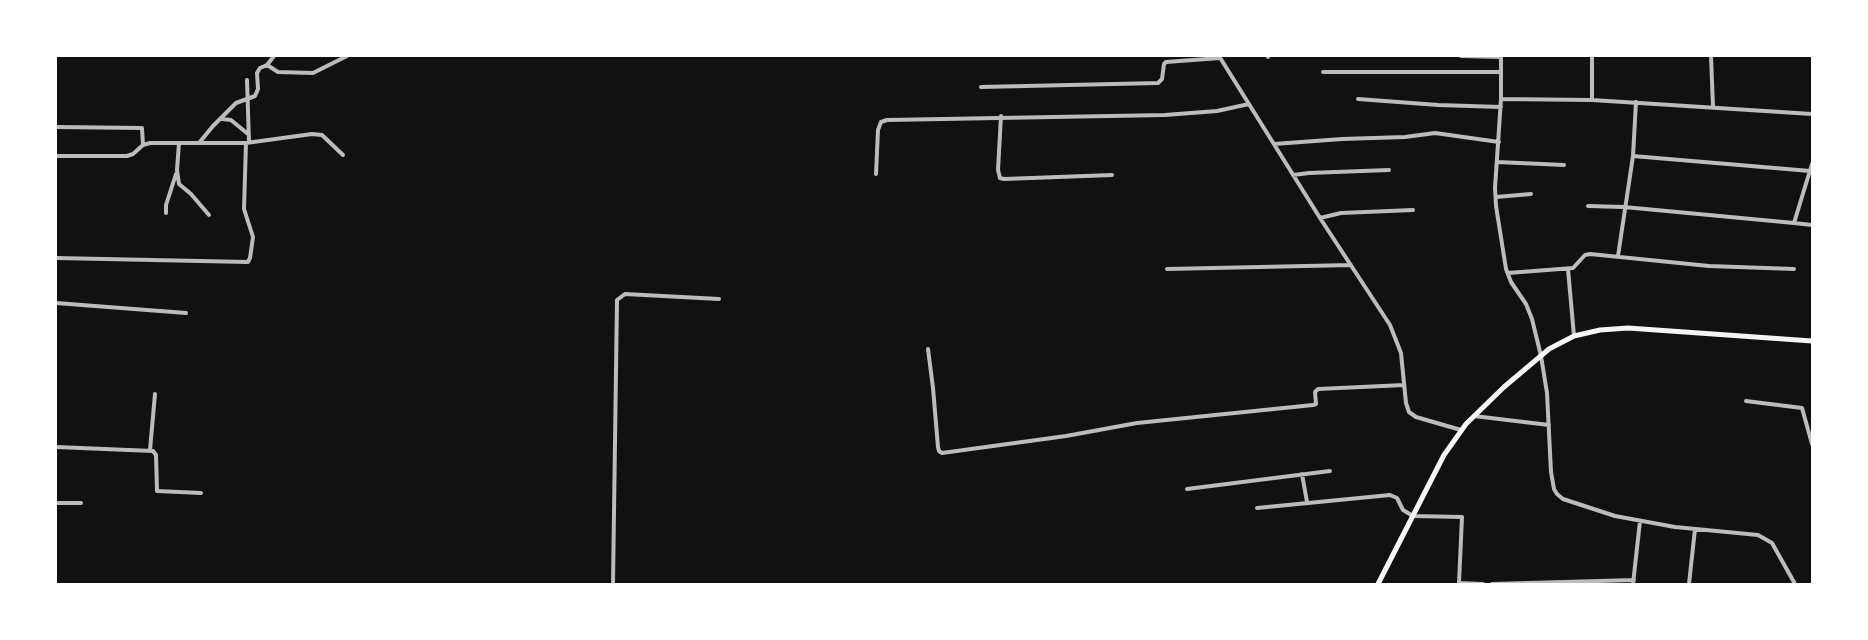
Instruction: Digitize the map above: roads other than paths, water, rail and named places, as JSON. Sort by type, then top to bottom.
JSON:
[{"type":"main road","points":[[1378,585],[1444,455],[1461,430],[1473,416],[1549,349],[1574,336],[1600,330],[1628,328],[1812,341]]},
{"type":"street","points":[[199,143],[236,103],[255,96],[258,89],[257,73],[274,56]]},
{"type":"street","points":[[267,65],[279,72],[312,73],[346,56]]},
{"type":"street","points":[[1461,56],[1501,56],[1502,99],[1496,197],[1503,253],[1508,273],[1532,319],[1541,356],[1546,381],[1552,484],[1557,494],[1563,499],[1615,516],[1695,529],[1758,535],[1766,538],[1777,550],[1795,585]]},
{"type":"street","points":[[1592,56],[1592,100]]},
{"type":"street","points":[[1712,56],[1713,107]]},
{"type":"street","points":[[981,87],[1158,83],[1162,79],[1163,66],[1166,62],[1219,57],[1383,314],[1401,353],[1407,408],[1411,415],[1461,430]]},
{"type":"street","points":[[1323,72],[1501,72]]},
{"type":"street","points":[[56,258],[245,263],[250,258],[253,234],[245,218],[244,209],[249,134],[246,80]]},
{"type":"street","points":[[1358,99],[1501,107]]},
{"type":"street","points":[[1502,99],[1636,102],[1812,114]]},
{"type":"street","points":[[1618,256],[1633,156],[1636,102]]},
{"type":"street","points":[[876,174],[878,130],[884,121],[1001,116],[1165,115],[1207,112],[1249,104]]},
{"type":"street","points":[[1001,116],[998,170],[1000,178],[1112,175]]},
{"type":"street","points":[[221,118],[231,120],[249,134]]},
{"type":"street","points":[[56,127],[142,128],[143,145]]},
{"type":"street","points":[[1274,144],[1405,137],[1435,133],[1499,142]]},
{"type":"street","points":[[56,156],[127,156],[150,143],[248,143],[312,134],[322,135],[344,155]]},
{"type":"street","points":[[179,143],[177,170],[179,184],[209,215]]},
{"type":"street","points":[[1633,156],[1810,171]]},
{"type":"street","points":[[1497,162],[1564,165]]},
{"type":"street","points":[[1794,223],[1812,164]]},
{"type":"street","points":[[166,213],[177,170]]},
{"type":"street","points":[[1293,175],[1309,172],[1389,170]]},
{"type":"street","points":[[1496,197],[1531,194]]},
{"type":"street","points":[[1588,206],[1624,207],[1812,225]]},
{"type":"street","points":[[1320,218],[1341,213],[1413,210]]},
{"type":"street","points":[[1508,273],[1568,269],[1575,267],[1587,254],[1709,266],[1794,268]]},
{"type":"street","points":[[1167,269],[1301,268],[1351,265]]},
{"type":"street","points":[[1568,269],[1574,336]]},
{"type":"street","points":[[613,585],[613,470],[618,365],[618,300],[626,294],[719,299]]},
{"type":"street","points":[[56,303],[186,313]]},
{"type":"street","points":[[927,349],[938,447],[942,453],[1066,436],[1137,423],[1314,405],[1317,389],[1404,385]]},
{"type":"street","points":[[150,450],[155,394]]},
{"type":"street","points":[[1746,401],[1802,408],[1812,444]]},
{"type":"street","points":[[1473,416],[1549,425]]},
{"type":"street","points":[[56,447],[150,450],[156,455],[158,491],[201,493]]},
{"type":"street","points":[[1187,489],[1330,471]]},
{"type":"street","points":[[1302,474],[1307,502]]},
{"type":"street","points":[[1257,508],[1390,495],[1397,498],[1403,510],[1413,516],[1462,517],[1459,583],[1483,585]]},
{"type":"street","points":[[56,503],[81,503]]},
{"type":"street","points":[[1492,585],[1634,582],[1640,521]]},
{"type":"street","points":[[1689,585],[1695,529]]}]
